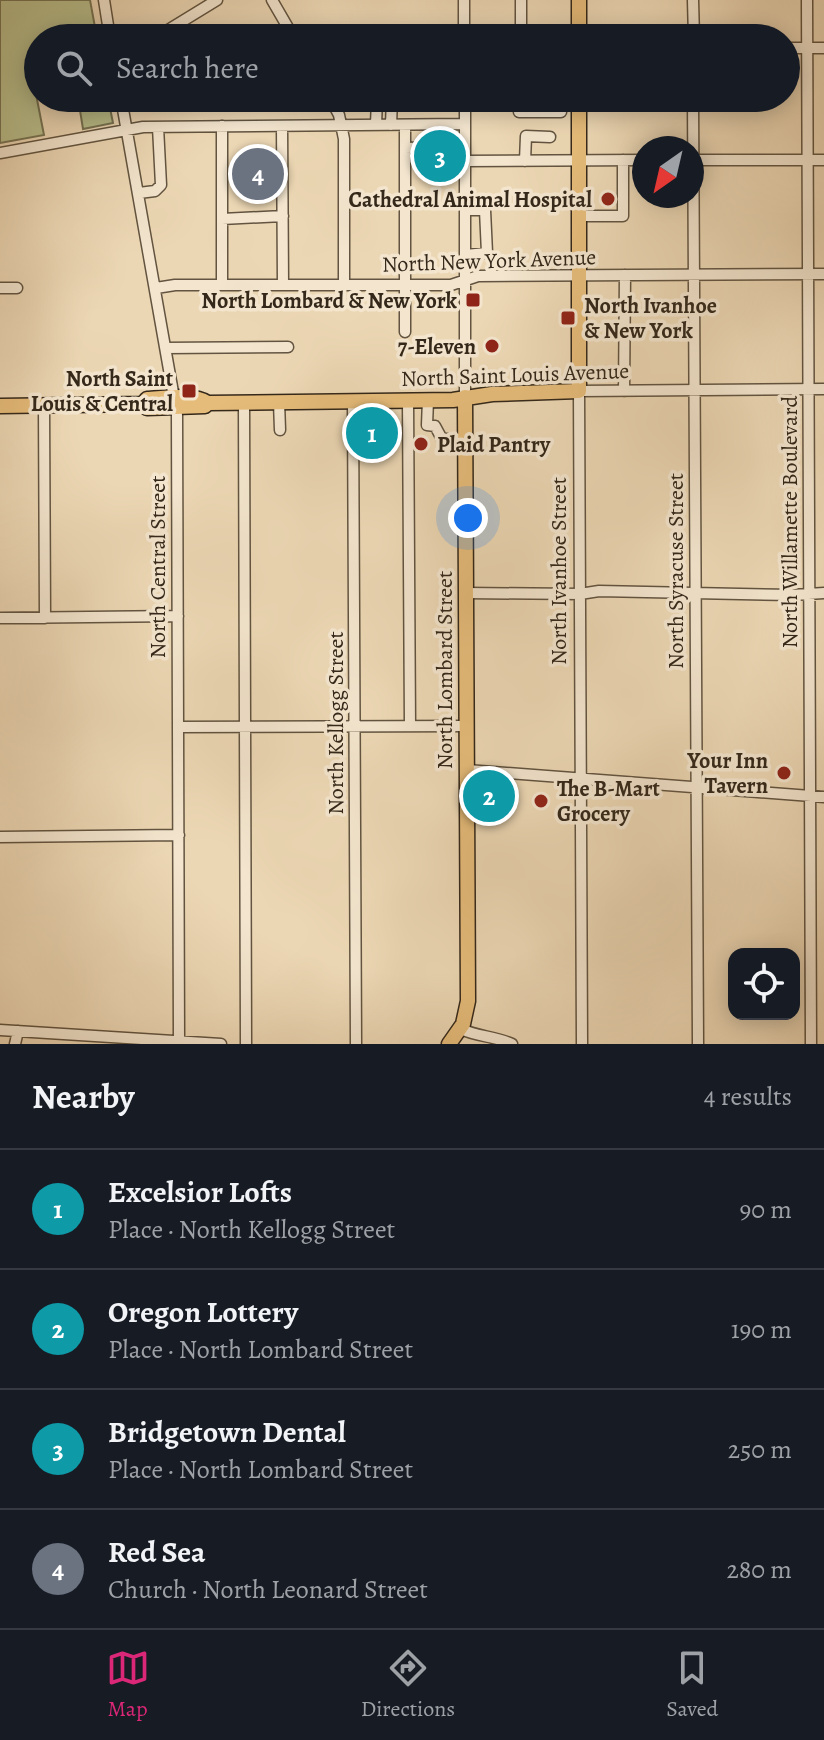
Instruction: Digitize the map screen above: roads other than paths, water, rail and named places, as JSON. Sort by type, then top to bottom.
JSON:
[{"type":"main road","points":[[579,0],[579,24]]},
{"type":"main road","name":"North Ivanhoe Street","points":[[579,112],[579,391]]},
{"type":"main road","name":"North Saint Louis Avenue","points":[[0,406],[143,404],[147,408],[175,404],[202,408],[208,403],[408,401],[579,391]]},
{"type":"main road","name":"North Lombard Street","points":[[451,1043],[461,1029],[468,1001],[465,397]]},
{"type":"street","points":[[104,0],[108,24]]},
{"type":"street","points":[[178,24],[217,0]]},
{"type":"street","points":[[272,0],[286,24]]},
{"type":"street","points":[[464,0],[464,24]]},
{"type":"street","points":[[521,0],[521,24]]},
{"type":"street","points":[[693,0],[694,24]]},
{"type":"street","name":"North Willamette Boulevard","points":[[807,0],[811,1044]]},
{"type":"street","points":[[800,48],[824,48]]},
{"type":"street","name":"North Central Street","points":[[124,112],[175,404],[179,1041]]},
{"type":"street","points":[[336,112],[342,126],[344,285]]},
{"type":"street","points":[[376,112],[376,125]]},
{"type":"street","points":[[391,112],[391,125]]},
{"type":"street","name":"North Lombard Street","points":[[464,112],[465,397]]},
{"type":"street","points":[[519,112],[561,112]]},
{"type":"street","name":"North Syracuse Street","points":[[692,136],[693,112]]},
{"type":"street","points":[[0,153],[158,127],[464,124]]},
{"type":"street","points":[[405,125],[405,332]]},
{"type":"street","points":[[222,126],[222,285]]},
{"type":"street","points":[[282,126],[283,285]]},
{"type":"street","points":[[139,193],[155,191],[161,185],[158,127]]},
{"type":"street","points":[[525,161],[526,136],[550,137]]},
{"type":"street","points":[[405,148],[446,147]]},
{"type":"street","points":[[579,216],[623,216],[623,160]]},
{"type":"street","points":[[465,161],[632,160]]},
{"type":"street","points":[[704,160],[824,160]]},
{"type":"street","name":"North Syracuse Street","points":[[693,208],[698,1044]]},
{"type":"street","points":[[465,210],[485,210],[487,253],[465,255]]},
{"type":"street","points":[[222,219],[283,216]]},
{"type":"street","name":"North New York Avenue","points":[[156,288],[175,285],[451,285],[478,276],[824,274]]},
{"type":"street","points":[[624,391],[625,275]]},
{"type":"street","points":[[0,288],[17,288]]},
{"type":"street","points":[[166,348],[288,347]]},
{"type":"street","name":"North Saint Louis Avenue","points":[[579,391],[824,389]]},
{"type":"street","name":"North Ivanhoe Street","points":[[579,391],[582,1044]]},
{"type":"street","points":[[428,400],[427,425],[435,426],[442,439],[465,439]]},
{"type":"street","name":"North Kellogg Street","points":[[353,401],[356,1044]]},
{"type":"street","points":[[408,401],[410,726]]},
{"type":"street","points":[[279,402],[280,430]]},
{"type":"street","points":[[244,403],[246,1044]]},
{"type":"street","points":[[44,405],[45,618]]},
{"type":"street","points":[[466,593],[824,593]]},
{"type":"street","points":[[0,618],[178,616]]},
{"type":"street","points":[[178,727],[467,726]]},
{"type":"street","points":[[467,770],[824,797]]},
{"type":"street","points":[[0,837],[179,835]]},
{"type":"street","points":[[461,1029],[481,1037],[498,1037],[512,1044]]},
{"type":"street","points":[[0,1030],[81,1040],[221,1044]]},
{"type":"street","points":[[15,1044],[18,1031]]},
{"type":"place","name":"Bridgetown Dental","points":[[440,156]]},
{"type":"place","name":"Red Sea","points":[[258,174]]},
{"type":"place","name":"Cathedral Animal Hospital","points":[[608,199]]},
{"type":"place","name":"North Lombard & New York","points":[[473,300]]},
{"type":"place","name":"North Ivanhoe & New York","points":[[568,318]]},
{"type":"place","name":"7-Eleven","points":[[492,346]]},
{"type":"place","name":"North Saint Louis & Central","points":[[189,391]]},
{"type":"place","name":"Excelsior Lofts","points":[[372,433]]},
{"type":"place","name":"Plaid Pantry","points":[[421,444]]},
{"type":"place","name":"Your Inn Tavern","points":[[784,773]]},
{"type":"place","name":"Oregon Lottery","points":[[489,796]]},
{"type":"place","name":"The B-Mart Grocery","points":[[541,801]]}]
